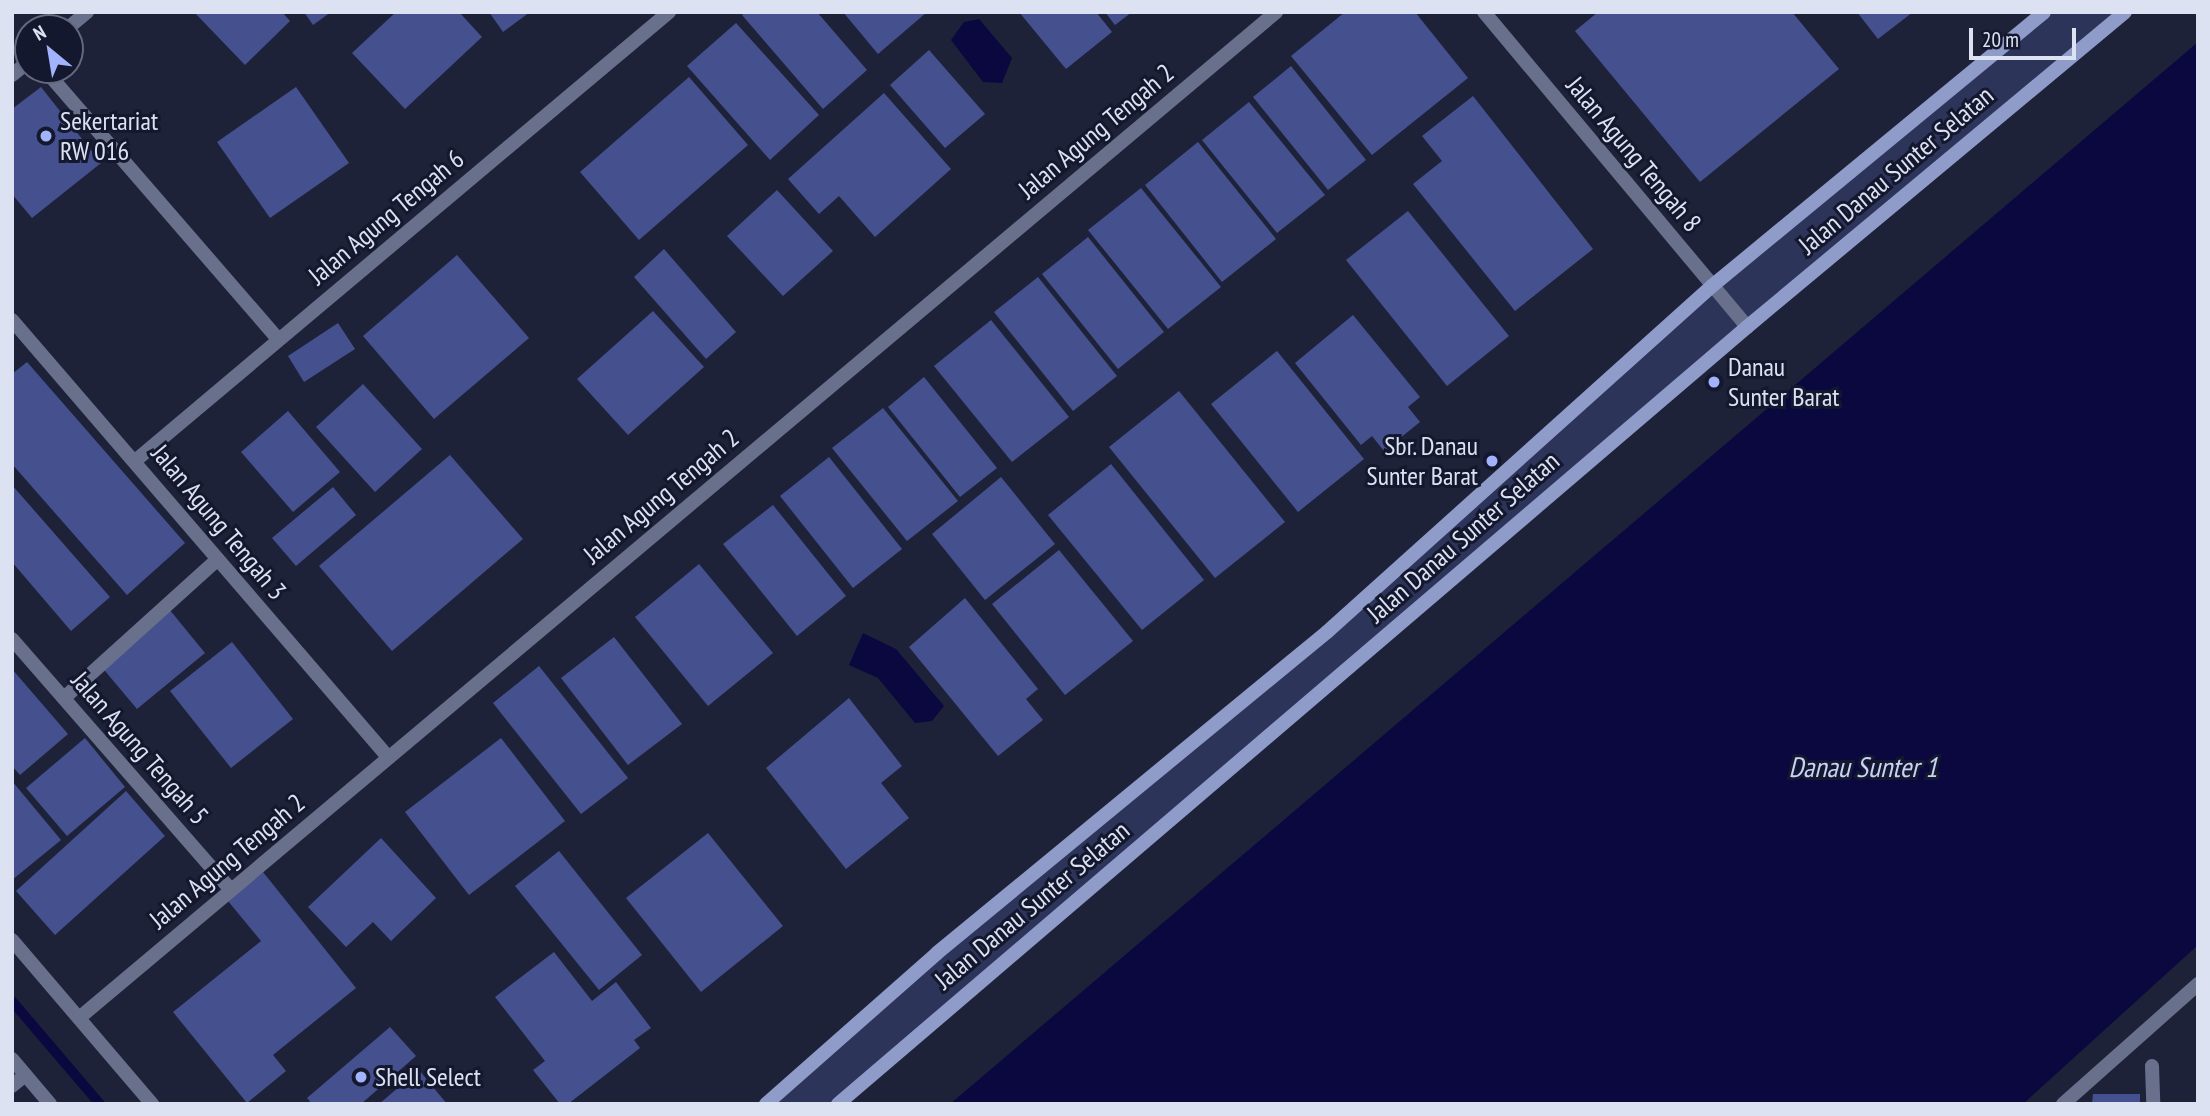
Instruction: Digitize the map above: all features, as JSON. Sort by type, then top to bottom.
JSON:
[{"type":"street","name":"Jalan Agung Tengah 6","points":[[135,461],[669,12]]},
{"type":"street","name":"Jalan Agung Tengah 2","points":[[79,1018],[1276,12]]},
{"type":"street","name":"Jalan Agung Tengah 8","points":[[1484,12],[1747,327]]},
{"type":"street","name":"Jalan Danau Sunter Selatan","points":[[766,1104],[937,953],[1327,632],[1712,286],[2044,12]]},
{"type":"street","name":"Jalan Danau Sunter Selatan","points":[[838,1104],[1747,327],[2125,12]]},
{"type":"street","points":[[57,84],[278,339]]},
{"type":"street","name":"Jalan Agung Tengah 3","points":[[12,320],[388,757]]},
{"type":"street","points":[[64,698],[218,559]]},
{"type":"street","name":"Jalan Agung Tengah 5","points":[[12,639],[231,890]]},
{"type":"street","points":[[12,940],[152,1104]]},
{"type":"street","points":[[2063,1104],[2198,984]]},
{"type":"street","points":[[12,1059],[50,1104]]},
{"type":"street","points":[[2152,1066],[2153,1104]]},
{"type":"street","points":[[12,1086],[25,1074]]},
{"type":"shaded area","points":[[2044,12],[2125,12],[837,1104],[766,1104],[1327,632],[1712,286]]},
{"type":"water","points":[[979,19],[1012,58],[1002,83],[983,82],[951,40],[964,22]]},
{"type":"water","name":"Danau Sunter 1","points":[[2198,42],[2198,945],[2023,1104],[950,1104]]},
{"type":"water","points":[[863,633],[896,649],[944,706],[932,721],[915,723],[878,678],[849,665]]},
{"type":"building","points":[[194,12],[282,12],[290,21],[245,65]]},
{"type":"building","points":[[304,12],[331,12],[313,25]]},
{"type":"building","points":[[396,12],[459,12],[482,37],[405,109],[352,53]]},
{"type":"building","points":[[489,12],[530,12],[503,32]]},
{"type":"building","points":[[746,12],[817,12],[867,70],[823,109],[742,15]]},
{"type":"building","points":[[843,12],[927,12],[878,54]]},
{"type":"building","points":[[1019,12],[1096,12],[1112,32],[1066,69]]},
{"type":"building","points":[[1105,12],[1132,12],[1115,25]]},
{"type":"building","points":[[1345,12],[1415,12],[1468,78],[1372,155],[1291,56]]},
{"type":"building","points":[[1598,12],[1792,12],[1839,69],[1700,182],[1575,31]]},
{"type":"building","points":[[1857,12],[1913,12],[1878,39]]},
{"type":"building","points":[[736,23],[819,115],[770,160],[687,66]]},
{"type":"building","points":[[929,50],[985,114],[945,148],[890,85]]},
{"type":"building","points":[[1291,66],[1366,160],[1328,190],[1253,97]]},
{"type":"building","points":[[689,77],[748,145],[639,240],[580,172]]},
{"type":"building","name":"Sekertariat RW 016","points":[[41,87],[101,163],[32,218],[12,194],[12,109]]},
{"type":"building","points":[[296,87],[349,163],[270,218],[217,142]]},
{"type":"building","points":[[884,93],[951,169],[875,237],[839,196],[819,214],[788,179]]},
{"type":"building","points":[[1473,96],[1593,249],[1515,311],[1413,184],[1442,161],[1422,136]]},
{"type":"building","points":[[1249,102],[1325,195],[1277,233],[1202,140]]},
{"type":"building","points":[[1198,142],[1276,239],[1222,282],[1145,185]]},
{"type":"building","points":[[1141,188],[1221,287],[1168,329],[1088,230]]},
{"type":"building","points":[[777,190],[833,251],[783,296],[727,236]]},
{"type":"building","points":[[1408,211],[1509,336],[1447,386],[1346,260]]},
{"type":"building","points":[[1088,237],[1164,332],[1118,369],[1042,274]]},
{"type":"building","points":[[664,249],[736,332],[706,359],[634,277]]},
{"type":"building","points":[[457,255],[529,338],[434,419],[363,336]]},
{"type":"building","points":[[1038,277],[1117,376],[1073,411],[994,312]]},
{"type":"building","points":[[653,311],[704,367],[628,435],[577,379]]},
{"type":"building","points":[[1353,315],[1420,397],[1408,407],[1420,422],[1384,451],[1372,436],[1361,445],[1295,363]]},
{"type":"building","points":[[991,320],[1069,417],[1012,462],[934,366]]},
{"type":"building","points":[[338,323],[355,349],[304,382],[288,356]]},
{"type":"building","points":[[1277,351],[1364,459],[1298,512],[1211,404]]},
{"type":"building","points":[[27,362],[185,543],[127,595],[12,464],[12,374]]},
{"type":"building","points":[[924,377],[997,468],[960,497],[888,407]]},
{"type":"building","points":[[363,384],[422,449],[375,492],[316,427]]},
{"type":"building","points":[[1179,391],[1285,522],[1215,578],[1109,447]]},
{"type":"building","points":[[883,408],[958,501],[907,541],[832,448]]},
{"type":"building","points":[[288,411],[340,472],[293,512],[241,452]]},
{"type":"building","points":[[450,455],[523,539],[392,651],[319,566]]},
{"type":"building","points":[[829,457],[902,549],[853,588],[780,496]]},
{"type":"building","points":[[1111,464],[1204,580],[1142,630],[1048,515]]},
{"type":"building","points":[[1001,477],[1055,544],[985,600],[932,534]]},
{"type":"building","points":[[12,485],[110,597],[71,631],[12,562]]},
{"type":"building","points":[[333,487],[356,515],[296,566],[272,538]]},
{"type":"building","points":[[773,505],[846,596],[797,636],[723,544]]},
{"type":"building","points":[[1059,550],[1133,641],[1065,695],[992,604]]},
{"type":"building","points":[[699,564],[773,653],[708,706],[635,617]]},
{"type":"building","points":[[965,598],[1038,689],[1026,699],[1043,720],[998,756],[909,647]]},
{"type":"building","points":[[169,609],[205,653],[137,709],[100,665]]},
{"type":"building","points":[[614,637],[682,724],[628,765],[561,678]]},
{"type":"building","points":[[232,642],[293,719],[231,768],[170,691]]},
{"type":"building","points":[[539,666],[628,778],[581,814],[493,703]]},
{"type":"building","points":[[12,669],[68,734],[20,775],[12,766]]},
{"type":"building","points":[[849,698],[902,766],[881,783],[909,818],[846,869],[766,768]]},
{"type":"building","points":[[85,738],[125,787],[67,836],[26,788]]},
{"type":"building","points":[[501,738],[565,821],[469,895],[405,812]]},
{"type":"building","points":[[12,781],[61,840],[12,880]]},
{"type":"building","points":[[126,791],[165,836],[55,935],[16,891]]},
{"type":"building","points":[[708,833],[783,926],[701,992],[626,898]]},
{"type":"building","points":[[381,838],[436,898],[391,941],[373,922],[346,947],[308,907]]},
{"type":"building","points":[[559,851],[642,955],[599,990],[515,886]]},
{"type":"building","points":[[263,872],[356,988],[273,1055],[286,1071],[247,1103],[173,1012],[261,941],[228,901]]},
{"type":"building","points":[[554,952],[592,1001],[616,982],[651,1028],[634,1040],[640,1048],[568,1104],[560,1104],[533,1070],[545,1061],[495,997]]},
{"type":"building","name":"Shell Select","points":[[390,1027],[416,1056],[361,1104],[312,1104],[307,1098]]},
{"type":"building","points":[[419,1070],[447,1104],[379,1104]]},
{"type":"building","points":[[2093,1094],[2140,1094],[2140,1104],[2092,1104]]},
{"type":"waterway","points":[[12,1001],[100,1104]]},
{"type":"place","name":"Sekertariat RW 016","points":[[46,136]]},
{"type":"place","name":"Danau Sunter Barat","points":[[1714,382]]},
{"type":"place","name":"Sbr. Danau Sunter Barat","points":[[1492,461]]},
{"type":"place","name":"Shell Select","points":[[361,1077]]}]
